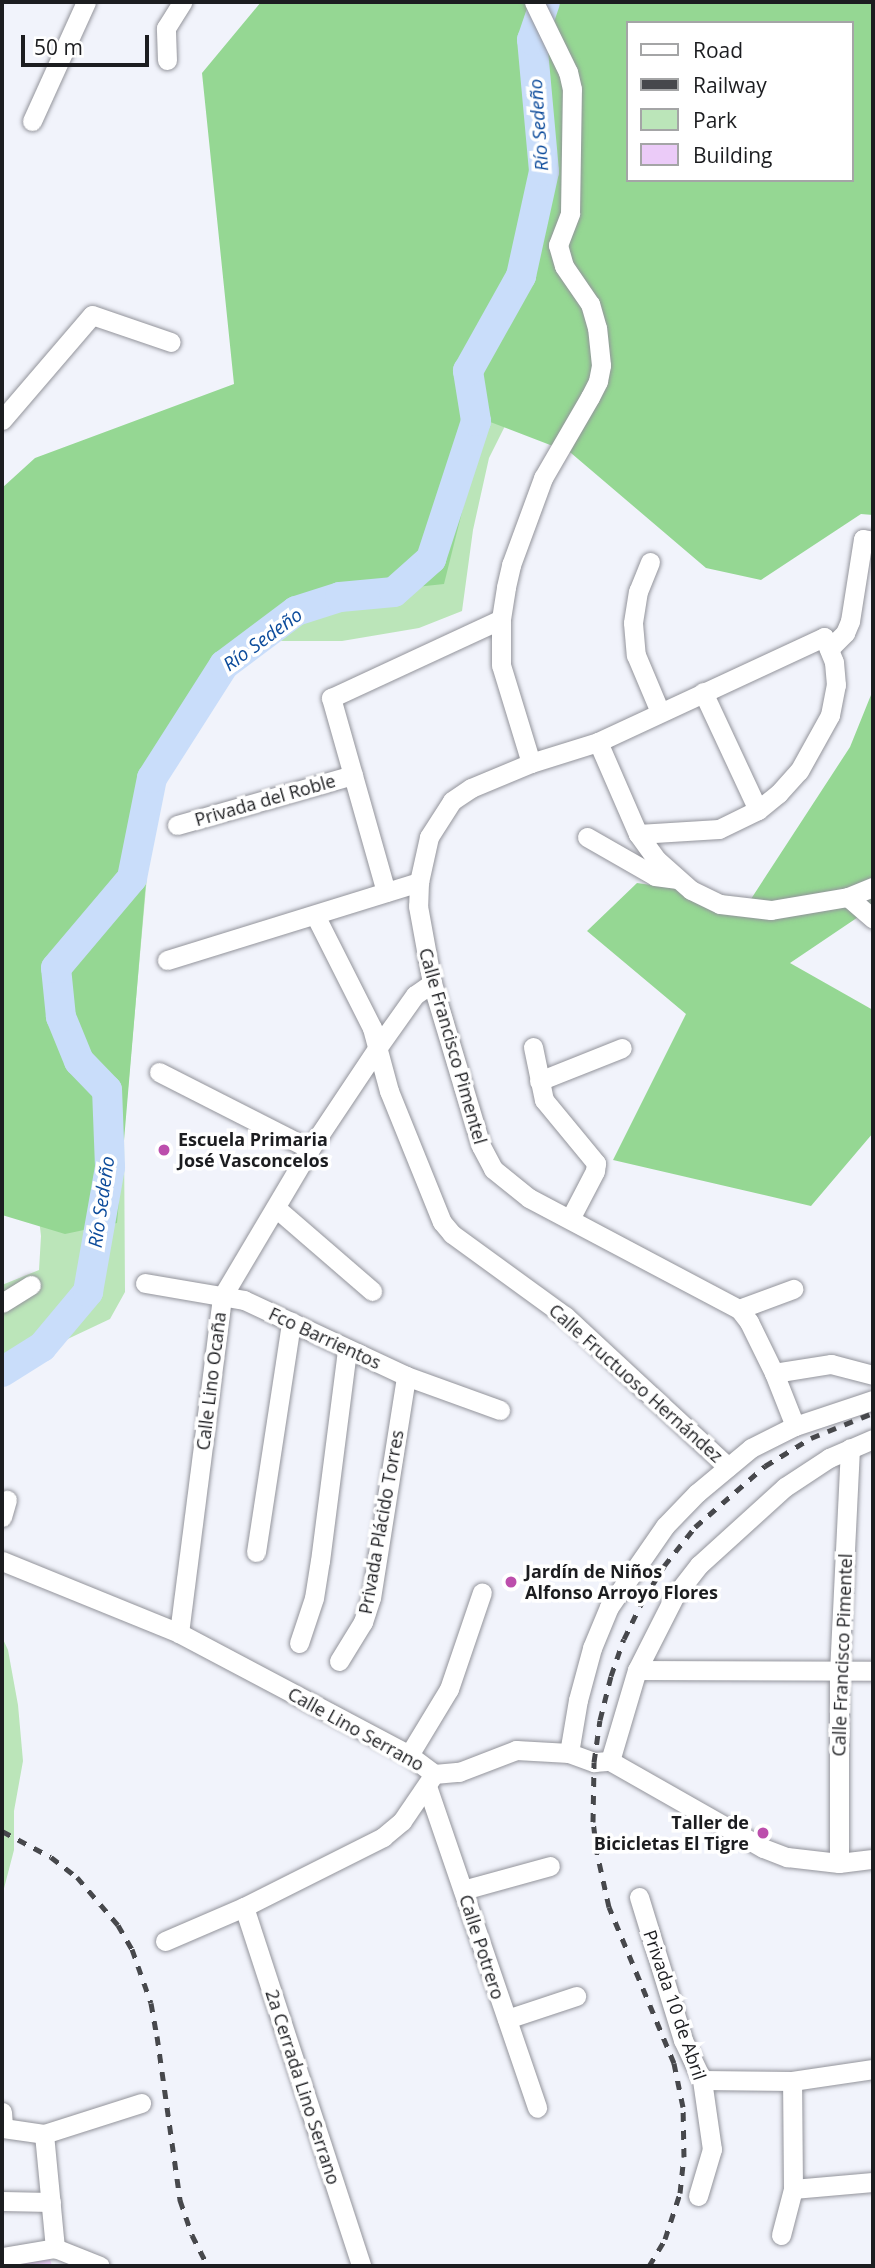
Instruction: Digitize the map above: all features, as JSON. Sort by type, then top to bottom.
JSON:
[{"type":"street","points":[[32,121],[86,2]]},
{"type":"street","points":[[167,60],[166,28],[182,2]]},
{"type":"street","points":[[531,763],[500,664],[501,619],[511,565],[543,478],[598,381],[601,365],[597,328],[590,304],[559,255],[558,245],[570,213],[572,89],[534,2]]},
{"type":"street","points":[[2,420],[92,314],[171,342]]},
{"type":"street","points":[[638,834],[719,829],[758,810],[799,771],[830,715],[836,685],[829,649],[845,633],[850,621],[863,540],[873,541]]},
{"type":"street","points":[[650,562],[638,591],[633,623],[636,655],[645,683],[660,712]]},
{"type":"street","points":[[386,892],[331,698],[501,619]]},
{"type":"street","name":"Calle Francisco Pimentel","points":[[739,1309],[529,1198],[493,1169],[481,1146],[432,983],[421,933],[419,882],[429,837],[452,802],[471,788],[531,763],[598,742],[824,637],[829,649]]},
{"type":"street","points":[[703,692],[758,810]]},
{"type":"street","points":[[598,742],[638,834],[676,879],[720,904],[771,911],[848,897],[873,887]]},
{"type":"street","name":"Privada del Roble","points":[[177,825],[353,775]]},
{"type":"street","points":[[587,837],[654,876],[676,879]]},
{"type":"street","points":[[166,960],[419,882]]},
{"type":"street","points":[[848,897],[873,919]]},
{"type":"street","name":"Calle Fructuoso Hernández","points":[[315,915],[372,1028],[389,1091],[442,1222],[452,1234],[565,1316],[727,1467]]},
{"type":"street","name":"Calle Lino Ocaña","points":[[179,1633],[222,1297],[310,1149],[378,1047],[415,995],[432,983]]},
{"type":"street","points":[[533,1047],[539,1081],[549,1109],[596,1163],[595,1171],[570,1219]]},
{"type":"street","points":[[539,1081],[622,1048]]},
{"type":"street","points":[[159,1072],[310,1149]]},
{"type":"street","points":[[276,1208],[372,1291]]},
{"type":"street","name":"Fco Barrientos","points":[[145,1283],[244,1300],[406,1376],[500,1410]]},
{"type":"street","points":[[2,1303],[31,1285]]},
{"type":"street","points":[[793,1289],[739,1309],[749,1322],[774,1373],[795,1426]]},
{"type":"street","points":[[256,1552],[290,1322]]},
{"type":"street","points":[[299,1643],[314,1598],[347,1349]]},
{"type":"street","points":[[774,1373],[831,1364],[873,1375]]},
{"type":"street","name":"Privada Plácido Torres","points":[[339,1661],[363,1622],[371,1598],[406,1376]]},
{"type":"street","points":[[569,1753],[578,1700],[592,1648],[609,1607],[665,1526],[751,1448],[795,1426],[873,1400]]},
{"type":"street","points":[[610,1761],[637,1670],[674,1597],[699,1565],[785,1486],[850,1448],[873,1439]]},
{"type":"street","name":"Calle Francisco Pimentel","points":[[839,1863],[839,1673],[850,1448]]},
{"type":"street","name":"Calle Lino Serrano","points":[[2,1561],[179,1633],[409,1755],[430,1780],[459,1772],[516,1749],[569,1753],[594,1762],[610,1761],[763,1847],[807,1861],[839,1863],[873,1859]]},
{"type":"street","points":[[409,1755],[449,1689],[482,1592]]},
{"type":"street","points":[[637,1670],[839,1673],[873,1671]]},
{"type":"street","points":[[165,1941],[244,1907],[383,1837],[402,1821],[430,1780]]},
{"type":"street","name":"Calle Potrero","points":[[430,1780],[463,1890],[537,2108]]},
{"type":"street","points":[[463,1890],[550,1866]]},
{"type":"street","name":"Privada 10 de Abril","points":[[639,1897],[683,2040],[702,2080],[712,2150],[698,2196]]},
{"type":"street","name":"2a Cerrada Lino Serrano","points":[[244,1907],[361,2266]]},
{"type":"street","points":[[506,2019],[576,1996]]},
{"type":"street","points":[[702,2080],[792,2081],[873,2069]]},
{"type":"street","points":[[781,2235],[793,2189],[792,2081]]},
{"type":"street","points":[[2,2112],[3,2128],[44,2134],[141,2104]]},
{"type":"street","points":[[44,2134],[55,2248]]},
{"type":"street","points":[[793,2189],[873,2182]]},
{"type":"street","points":[[2,2201],[51,2202]]},
{"type":"street","points":[[2,2257],[55,2248],[100,2266]]},
{"type":"green space","points":[[261,2],[873,2],[873,515],[861,514],[761,580],[706,568],[571,453],[485,420],[444,584],[313,598],[251,629],[156,763],[117,1223],[65,1234],[2,1215],[2,488],[35,458],[234,384],[202,73]]},
{"type":"green space","points":[[626,26],[627,182],[489,458],[473,530],[462,611],[419,628],[342,641],[283,641],[255,637],[233,655],[195,706],[158,785],[151,832],[124,1133],[125,1292],[110,1319],[2,1370],[2,1285],[39,1270],[41,1236],[35,1183],[50,921]]},
{"type":"green space","points":[[873,690],[873,907],[790,963],[873,1010],[873,1133],[811,1206],[613,1160],[686,1014],[587,931],[637,883],[751,899],[850,747]]},
{"type":"green space","points":[[2,1637],[8,1650],[18,1705],[23,1761],[14,1811],[14,1850],[2,1896]]},
{"type":"building","points":[[47,2249],[52,2266],[2,2266],[2,2262]]},
{"type":"waterway","name":"Río Sedeño","points":[[2,1372],[42,1347],[88,1292],[110,1167],[107,1090],[79,1061],[61,1017],[56,968],[132,878],[152,778],[224,665],[296,611],[340,597],[394,592],[431,559],[476,421],[468,371],[521,276],[544,171],[532,40],[545,2]]},
{"type":"railway","points":[[649,2266],[665,2239],[680,2193],[684,2157],[683,2107],[674,2063],[609,1907],[597,1853],[593,1822],[594,1762],[600,1720],[611,1676],[624,1639],[643,1600],[664,1566],[695,1527],[765,1466],[811,1438],[873,1413]]},
{"type":"railway","points":[[2,1831],[51,1857],[77,1877],[118,1925],[132,1949],[151,2003],[180,2200],[192,2235],[208,2266]]},
{"type":"place","name":"Escuela Primaria José Vasconcelos","points":[[164,1150]]},
{"type":"place","name":"Jardín de Niños Alfonso Arroyo Flores","points":[[511,1582]]},
{"type":"place","name":"Taller de Bicicletas El Tigre","points":[[763,1833]]}]
